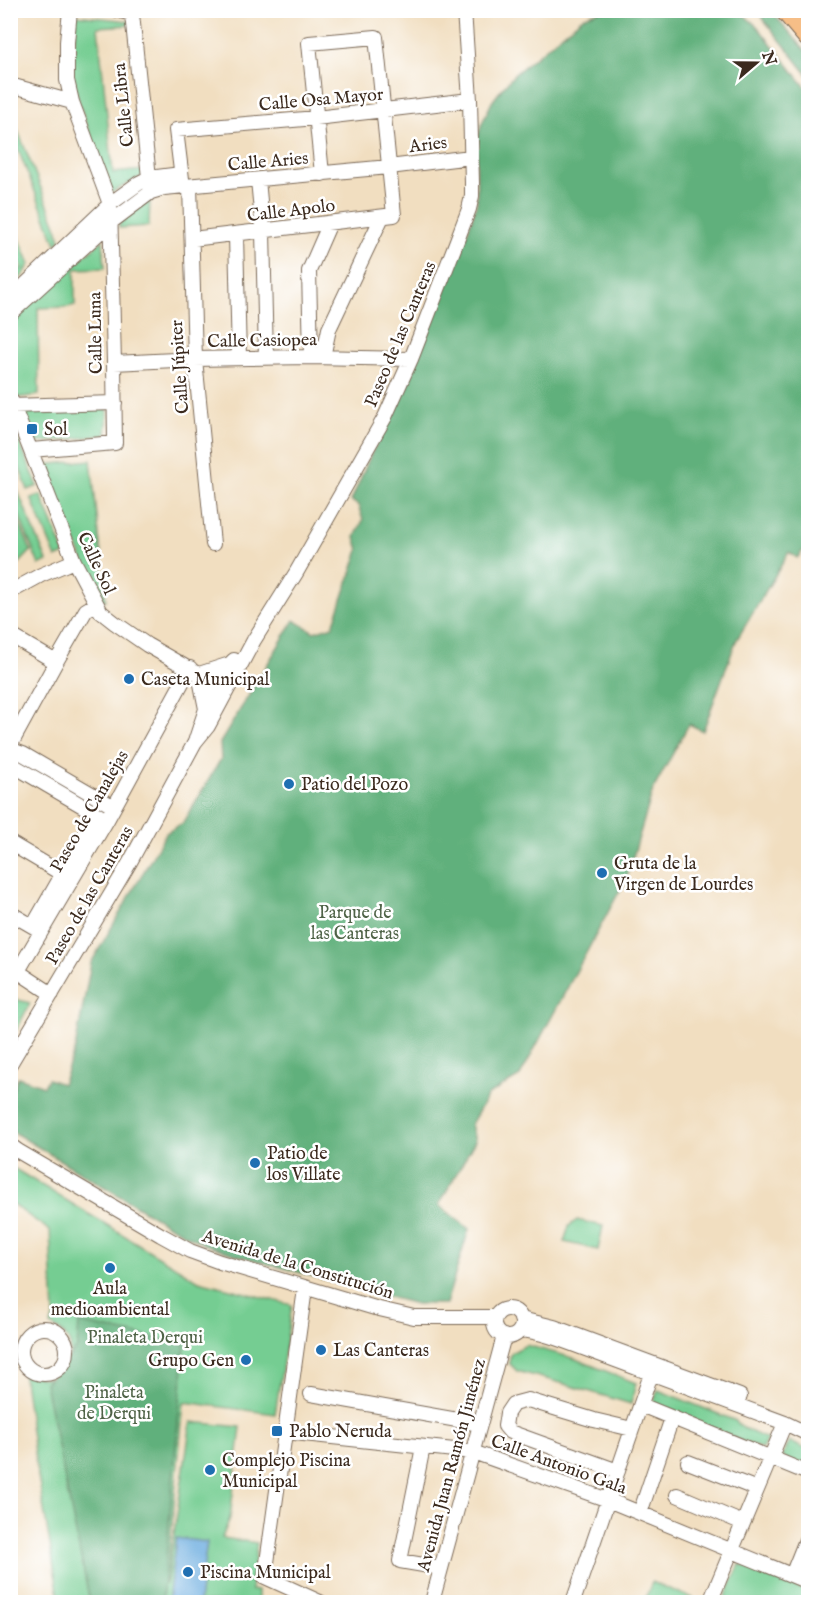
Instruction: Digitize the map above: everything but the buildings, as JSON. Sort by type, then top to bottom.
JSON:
[{"type":"highway","points":[[785,10],[808,37]]},
{"type":"street","points":[[70,10],[67,80],[72,102],[110,204]]},
{"type":"street","name":"Calle Libra","points":[[117,10],[132,14],[150,185]]},
{"type":"street","name":"Paseo de las Canteras","points":[[235,666],[296,573],[385,417],[411,359],[469,209],[472,196],[470,100],[464,10]]},
{"type":"street","points":[[317,357],[388,216],[389,167],[376,37],[309,43],[322,174]]},
{"type":"street","points":[[10,85],[72,102]]},
{"type":"street","name":"Calle Osa Mayor","points":[[176,130],[316,118],[470,100]]},
{"type":"street","name":"Calle Júpiter","points":[[176,130],[192,239],[195,359],[213,544]]},
{"type":"street","name":"Aries","points":[[389,167],[471,157]]},
{"type":"street","name":"Calle Aries","points":[[10,299],[110,204],[139,183],[164,188],[184,182],[258,180],[389,167]]},
{"type":"street","points":[[258,180],[263,231],[266,358]]},
{"type":"street","points":[[10,314],[150,185]]},
{"type":"street","name":"Calle Luna","points":[[31,450],[115,443],[110,204]]},
{"type":"street","name":"Calle Apolo","points":[[192,239],[388,216]]},
{"type":"street","points":[[317,357],[309,271],[330,223]]},
{"type":"street","points":[[236,235],[239,358]]},
{"type":"street","name":"Calle Casiopea","points":[[114,363],[239,358],[411,359]]},
{"type":"street","points":[[12,404],[115,404]]},
{"type":"street","name":"Calle Sol","points":[[12,404],[74,561],[101,612],[147,645],[219,686]]},
{"type":"street","points":[[10,592],[74,561]]},
{"type":"street","points":[[96,604],[86,610],[56,662],[11,753],[23,754],[103,811]]},
{"type":"street","points":[[10,635],[56,662]]},
{"type":"street","points":[[208,714],[194,671],[235,666]]},
{"type":"street","points":[[208,714],[219,697],[219,686],[227,682],[235,666]]},
{"type":"street","points":[[208,714],[235,666]]},
{"type":"street","name":"Paseo de Canalejas","points":[[13,968],[103,811],[194,671]]},
{"type":"street","name":"Paseo de las Canteras","points":[[10,1064],[130,862],[195,742],[203,733],[208,714]]},
{"type":"street","points":[[10,843],[67,877]]},
{"type":"street","points":[[10,913],[37,929]]},
{"type":"street","points":[[13,968],[52,994]]},
{"type":"street","name":"Avenida de la Constitución","points":[[10,1145],[190,1251],[220,1262],[375,1308],[414,1317],[495,1321]]},
{"type":"street","name":"Avenida de la Constitución","points":[[10,1153],[158,1244],[233,1276],[425,1326],[495,1321]]},
{"type":"street","points":[[304,1296],[265,1577],[320,1602]]},
{"type":"street","points":[[520,1324],[513,1336],[504,1336],[498,1332],[495,1321],[500,1311],[509,1309],[516,1312],[520,1324],[533,1331],[785,1423],[808,1434]]},
{"type":"street","points":[[520,1324],[554,1327],[586,1338],[808,1424]]},
{"type":"street","name":"Avenida Juan Ramón Jiménez","points":[[432,1602],[504,1336]]},
{"type":"street","points":[[573,1602],[649,1380],[654,1374]]},
{"type":"street","points":[[311,1394],[480,1424]]},
{"type":"street","points":[[618,1471],[510,1432],[506,1426],[507,1413],[513,1404],[528,1400],[632,1429]]},
{"type":"street","points":[[641,1405],[808,1473]]},
{"type":"street","points":[[640,1513],[672,1418]]},
{"type":"street","points":[[710,1602],[785,1423]]},
{"type":"street","name":"Calle Antonio Gala","points":[[285,1432],[473,1452],[608,1500],[808,1582]]},
{"type":"street","points":[[423,1447],[400,1561],[441,1568]]},
{"type":"street","points":[[688,1462],[757,1489]]},
{"type":"street","points":[[677,1495],[743,1522]]},
{"type":"street","points":[[792,1575],[808,1535]]},
{"type":"green space","name":"Parque de las Canteras","points":[[733,10],[758,27],[808,90],[808,545],[797,558],[789,552],[736,641],[703,731],[689,724],[653,790],[627,877],[520,1076],[488,1095],[471,1124],[475,1141],[439,1205],[469,1229],[446,1304],[416,1304],[204,1244],[168,1225],[13,1132],[10,1097],[18,1077],[44,1086],[48,1079],[62,1084],[75,1049],[91,963],[166,833],[183,823],[221,759],[220,743],[294,620],[314,632],[333,626],[359,550],[355,537],[363,520],[358,505],[351,501],[372,452],[401,400],[468,231],[477,202],[476,143],[492,102],[515,74],[583,17],[599,11]]},
{"type":"green space","points":[[757,11],[771,11],[808,53],[808,75]]},
{"type":"green space","points":[[76,15],[129,21],[130,25],[98,27],[113,173],[144,170],[144,175],[111,193],[79,103],[72,76]]},
{"type":"green space","points":[[11,114],[58,230],[60,241],[56,244],[11,132]]},
{"type":"green space","points":[[150,197],[149,226],[119,228],[119,224]]},
{"type":"green space","points":[[10,216],[30,264],[11,288],[11,273],[22,268],[11,239]]},
{"type":"green space","points":[[103,240],[105,268],[75,269],[75,305],[38,308],[39,395],[16,398],[11,384],[11,322],[30,302]]},
{"type":"green space","points":[[108,409],[106,435],[34,443],[22,411]]},
{"type":"green space","points":[[10,425],[12,425],[38,486],[28,490],[11,447]]},
{"type":"green space","points":[[91,460],[106,600],[100,600],[42,465]]},
{"type":"green space","points":[[11,475],[47,561],[39,565],[11,496]]},
{"type":"green space","points":[[41,495],[65,554],[56,558],[31,498]]},
{"type":"green space","points":[[11,503],[31,551],[10,572]]},
{"type":"green space","points":[[10,998],[30,1003],[11,1041]]},
{"type":"green space","name":"Pinaleta Derqui","points":[[10,1166],[199,1281],[292,1305],[275,1414],[184,1402],[166,1585],[191,1422],[241,1427],[230,1518],[222,1538],[257,1543],[251,1590],[258,1591],[258,1602],[60,1602],[34,1453],[23,1372],[42,1378],[56,1378],[70,1356],[71,1349],[66,1337],[51,1325],[54,1315],[50,1231],[11,1203]]},
{"type":"green space","points":[[577,1220],[603,1226],[598,1250],[564,1242],[569,1226]]},
{"type":"green space","name":"Pinaleta de Derqui","points":[[79,1323],[185,1344],[162,1602],[90,1602],[45,1383],[77,1348]]},
{"type":"green space","points":[[526,1345],[573,1358],[636,1383],[631,1404],[517,1371],[509,1363],[511,1353]]},
{"type":"green space","points":[[658,1390],[736,1421],[743,1428],[767,1439],[762,1449],[652,1406]]},
{"type":"green space","points":[[790,1442],[808,1450],[808,1468],[781,1457]]},
{"type":"green space","points":[[740,1564],[808,1592],[808,1602],[723,1602]]},
{"type":"green space","points":[[652,1582],[692,1598],[691,1602],[644,1602]]},
{"type":"water","name":"Piscina Municipal","points":[[176,1538],[207,1542],[199,1602],[168,1602]]},
{"type":"place","name":"Sol","points":[[32,429]]},
{"type":"place","name":"Caseta Municipal","points":[[129,679]]},
{"type":"place","name":"Patio del Pozo","points":[[289,784]]},
{"type":"place","name":"Gruta de la Virgen de Lourdes","points":[[602,873]]},
{"type":"place","name":"Patio de los Villate","points":[[255,1163]]},
{"type":"place","name":"Aula medioambiental","points":[[110,1268]]},
{"type":"place","name":"Las Canteras","points":[[321,1350]]},
{"type":"place","name":"Grupo Gen","points":[[246,1360]]},
{"type":"place","name":"Pablo Neruda","points":[[277,1431]]},
{"type":"place","name":"Complejo Piscina Municipal","points":[[210,1470]]},
{"type":"place","name":"Piscina Municipal","points":[[188,1572]]}]
